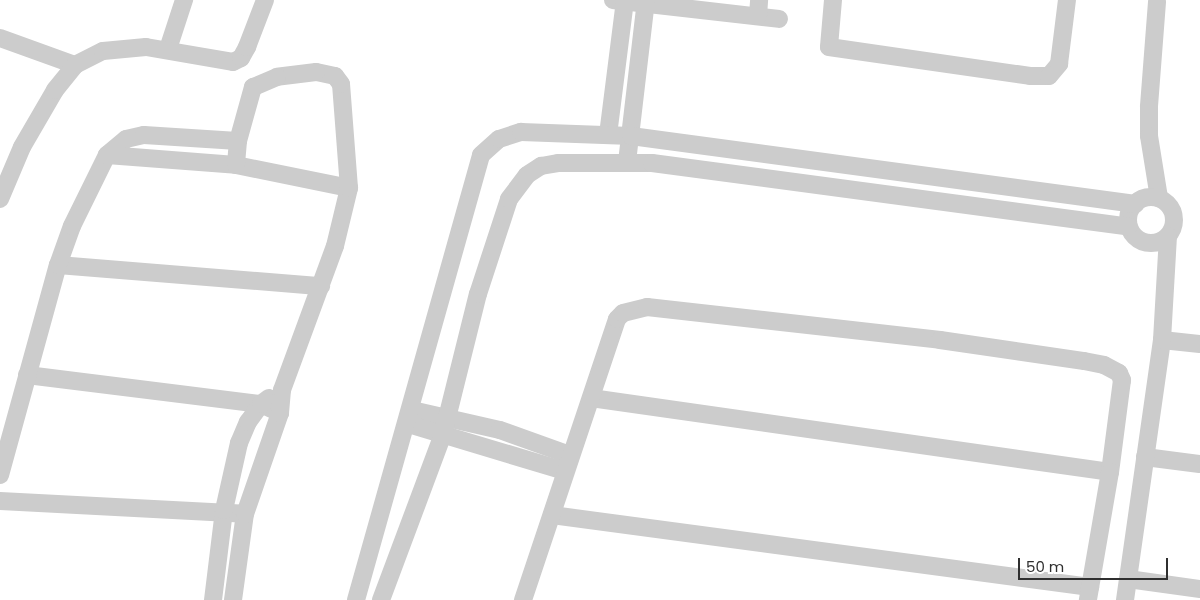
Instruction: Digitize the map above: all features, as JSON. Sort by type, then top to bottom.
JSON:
[{"type":"street","points":[[168,49],[184,0]]},
{"type":"street","points":[[0,199],[22,147],[55,90],[75,65],[89,56],[122,48],[168,49],[226,63],[238,61],[247,47],[264,0]]},
{"type":"street","points":[[833,0],[829,47],[1030,76],[1050,76],[1059,64],[1067,0]]},
{"type":"street","points":[[608,135],[620,1],[758,8],[780,19]]},
{"type":"street","points":[[1157,1],[1148,107],[1149,136],[1159,198]]},
{"type":"street","points":[[627,162],[646,3]]},
{"type":"street","points":[[0,38],[75,65]]},
{"type":"street","points":[[233,600],[245,514],[280,413],[282,390],[335,246],[349,188],[342,84],[327,72],[277,77],[259,83],[249,94],[238,141],[236,165]]},
{"type":"street","points":[[356,600],[410,417],[481,155],[498,139],[521,132],[631,136],[1135,204]]},
{"type":"street","points":[[0,475],[58,265],[72,226],[107,155],[126,139],[144,135],[238,141]]},
{"type":"street","points":[[107,155],[236,165],[349,188]]},
{"type":"street","points":[[766,179],[770,155]]},
{"type":"street","points":[[381,600],[445,425],[478,294],[516,187],[541,166],[627,162],[1129,227],[1139,239],[1146,242],[1162,241],[1168,236]]},
{"type":"street","points":[[975,208],[980,184]]},
{"type":"street","points":[[1125,600],[1162,340],[1168,236],[1174,222],[1174,215],[1166,202],[1159,198],[1146,198],[1135,204],[1130,211],[1129,227]]},
{"type":"street","points":[[58,265],[321,286]]},
{"type":"street","points":[[523,600],[618,319],[633,309],[647,307],[998,349],[1098,364],[1119,373],[1122,380],[1110,472],[1089,593],[552,515]]},
{"type":"street","points":[[1162,340],[1200,344]]},
{"type":"street","points":[[27,375],[261,404],[280,413]]},
{"type":"street","points":[[213,600],[224,510],[239,443],[261,404],[282,390]]},
{"type":"street","points":[[591,398],[1110,472]]},
{"type":"street","points":[[410,417],[445,425],[500,430],[568,463]]},
{"type":"street","points":[[1144,457],[1200,464]]},
{"type":"street","points":[[0,501],[224,510],[245,514]]},
{"type":"street","points":[[1128,579],[1200,589]]}]
